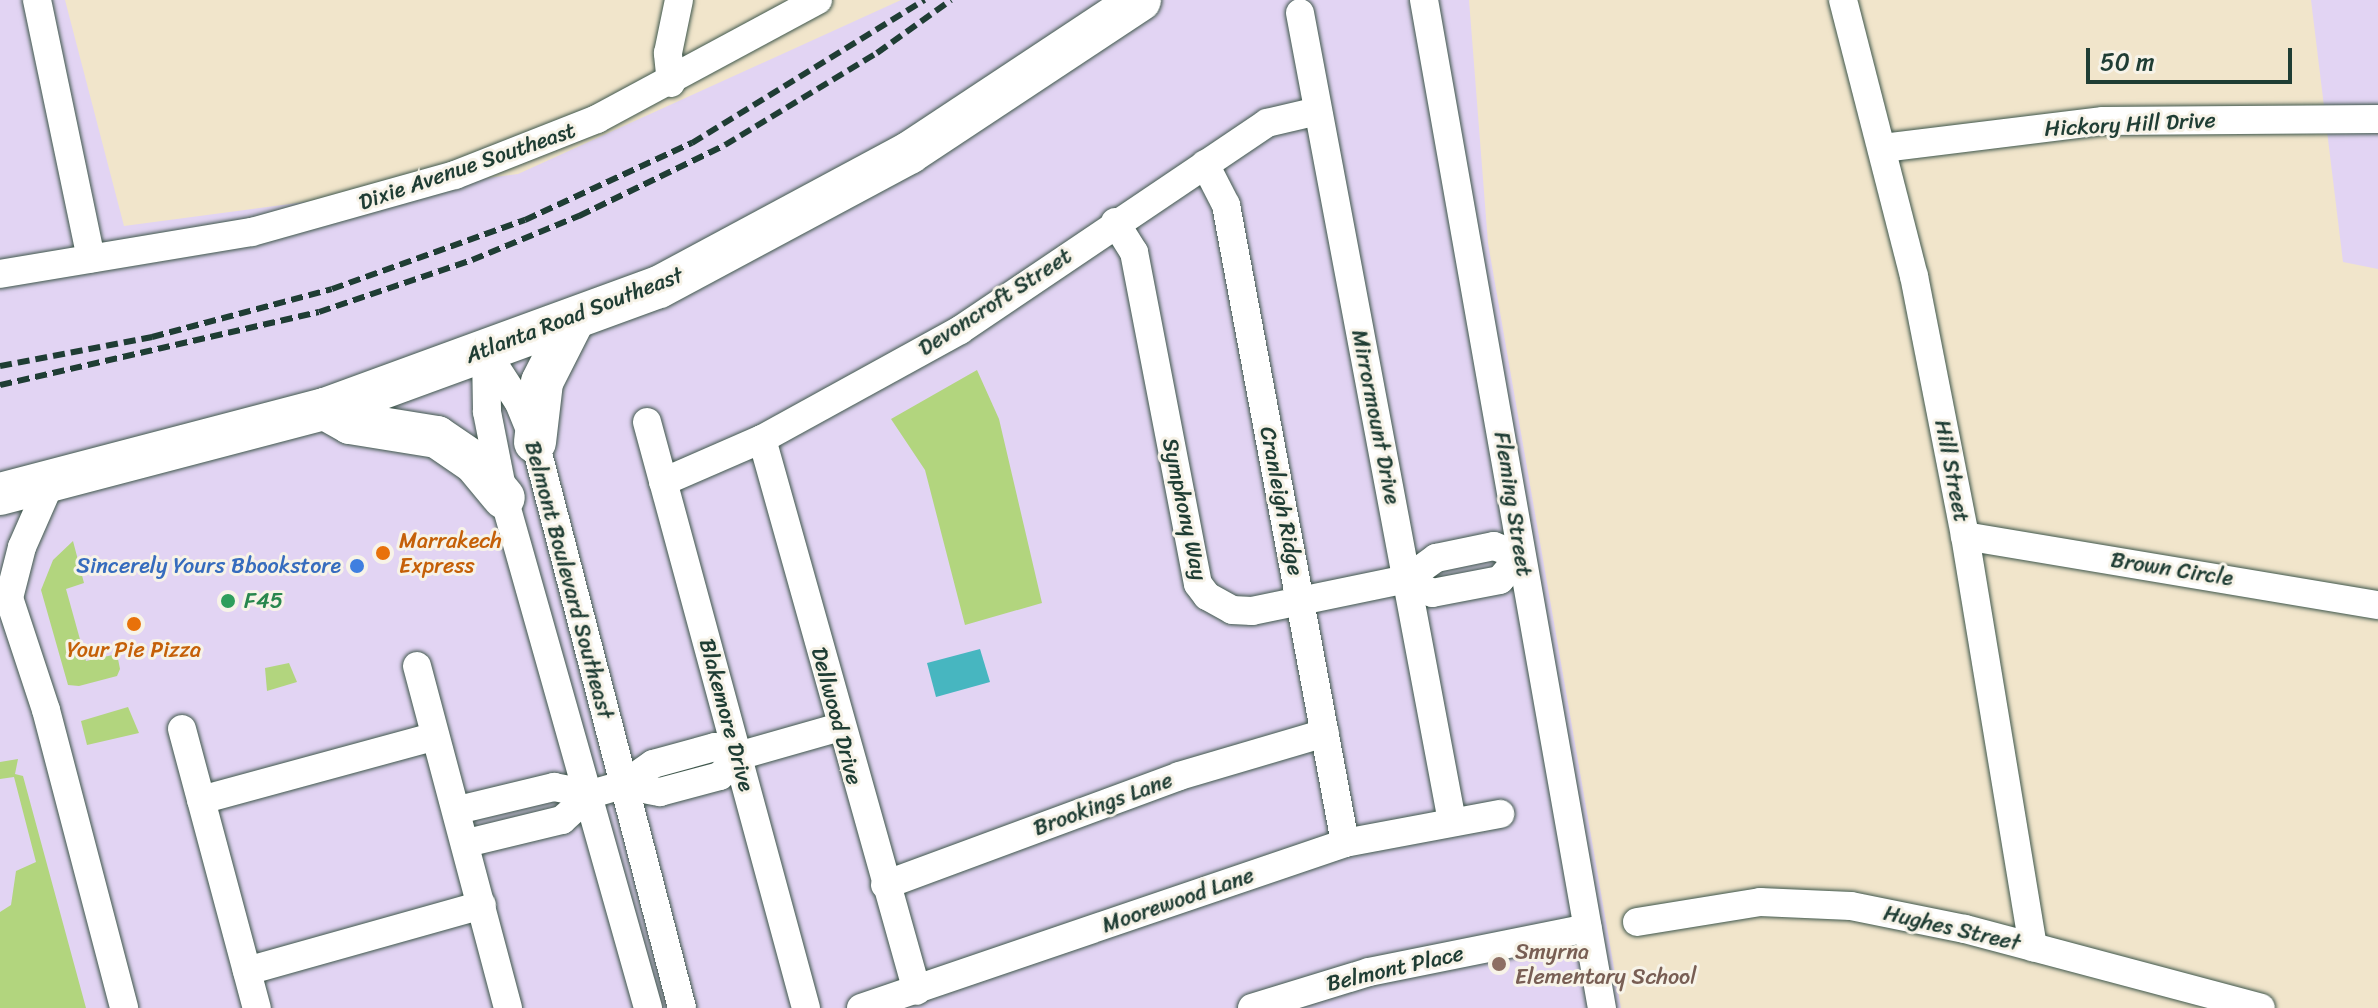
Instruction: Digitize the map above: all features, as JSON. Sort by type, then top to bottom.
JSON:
[{"type":"main road","name":"Atlanta Road Southeast","points":[[0,494],[325,409],[659,287],[843,192],[1045,68],[1140,0]]},
{"type":"main road","points":[[535,442],[542,382],[574,319]]},
{"type":"main road","points":[[325,409],[350,423],[437,437],[475,463],[504,498]]},
{"type":"street","points":[[37,0],[91,258]]},
{"type":"street","points":[[671,83],[668,53],[679,0]]},
{"type":"street","name":"Dixie Avenue Southeast","points":[[0,274],[208,241],[341,210],[523,151],[671,83],[818,0]]},
{"type":"street","name":"Fleming Street","points":[[1424,0],[1602,1008]]},
{"type":"street","name":"Hill Street","points":[[1843,0],[1914,276],[1965,536],[2033,947]]},
{"type":"street","name":"Mirrormount Drive","points":[[1300,13],[1452,821]]},
{"type":"street","name":"Devoncroft Street","points":[[663,482],[762,439],[960,330],[1115,222],[1267,123],[1318,111]]},
{"type":"street","name":"Hickory Hill Drive","points":[[1883,148],[2103,121],[2378,119]]},
{"type":"street","name":"Cranleigh Ridge","points":[[1205,164],[1226,205],[1345,843]]},
{"type":"street","name":"Symphony Way","points":[[1115,222],[1134,252],[1198,584],[1232,610],[1407,579],[1432,593],[1500,580],[1520,556]]},
{"type":"street","name":"Dixie Avenue Southeast","points":[[0,257],[91,258]]},
{"type":"street","name":"Belmont Boulevard Southeast","points":[[486,352],[519,403],[535,442],[682,1008]]},
{"type":"street","name":"Belmont Boulevard Southeast","points":[[486,352],[487,412],[504,498],[591,794],[648,1008]]},
{"type":"street","name":"Blakemore Drive","points":[[647,422],[806,1008]]},
{"type":"street","name":"Dellwood Drive","points":[[762,439],[840,727],[917,991]]},
{"type":"street","points":[[51,481],[5,594],[46,710],[124,1008]]},
{"type":"street","name":"Brown Circle","points":[[1965,536],[2378,605]]},
{"type":"street","points":[[417,666],[433,737],[467,843],[508,1008]]},
{"type":"street","points":[[467,843],[562,820],[591,794],[623,785],[660,792],[720,776],[738,756],[840,727]]},
{"type":"street","points":[[182,729],[257,1008]]},
{"type":"street","name":"Brookings Lane","points":[[885,885],[1194,771],[1325,733]]},
{"type":"street","points":[[201,800],[433,737]]},
{"type":"street","points":[[458,810],[554,787],[591,794]]},
{"type":"street","name":"Moorewood Lane","points":[[861,1008],[1345,843],[1500,814]]},
{"type":"street","name":"Hughes Street","points":[[1637,922],[1721,906],[1804,901],[1901,914],[2261,1008]]},
{"type":"street","points":[[247,971],[482,905]]},
{"type":"street","name":"Belmont Place","points":[[1252,1008],[1369,972],[1588,928]]},
{"type":"shaded area","points":[[0,0],[65,0],[124,226],[518,174],[901,0],[1469,0],[1488,243],[1621,1008],[0,1008]]},
{"type":"shaded area","points":[[2311,0],[2378,0],[2378,269],[2343,262]]},
{"type":"green space","points":[[977,370],[999,419],[1042,603],[965,625],[925,470],[891,419]]},
{"type":"green space","points":[[73,541],[84,583],[66,589],[86,661],[117,654],[120,669],[117,676],[79,686],[68,685],[41,590],[53,560]]},
{"type":"green space","points":[[289,663],[297,682],[267,691],[265,668]]},
{"type":"green space","points":[[128,707],[139,733],[87,745],[81,721]]},
{"type":"green space","points":[[18,759],[15,774],[23,776],[86,1008],[0,1008],[0,912],[11,905],[16,871],[36,862],[14,777],[0,779],[0,762]]},
{"type":"water","points":[[980,649],[990,682],[936,697],[927,663]]},
{"type":"railway","points":[[0,366],[152,337],[332,289],[525,220],[692,143],[924,0]]},
{"type":"railway","points":[[0,385],[319,312],[472,260],[579,216],[725,145],[877,53],[951,0]]},
{"type":"place","name":"Marrakech Express","points":[[383,553]]},
{"type":"place","name":"Sincerely Yours Bbookstore","points":[[357,566]]},
{"type":"place","name":"F45","points":[[228,601]]},
{"type":"place","name":"Your Pie Pizza","points":[[134,624]]},
{"type":"place","name":"Smyrna Elementary School","points":[[1499,964]]}]
